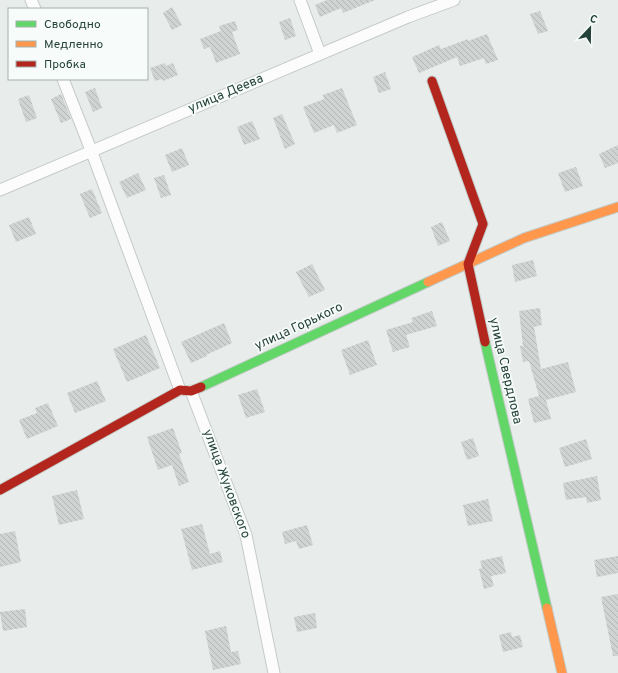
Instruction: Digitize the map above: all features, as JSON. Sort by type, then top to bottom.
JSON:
[{"type":"street","points":[[300,0],[320,54]]},
{"type":"street","name":"улица Деева","points":[[0,190],[91,150],[408,17],[454,0]]},
{"type":"street","name":"улица Жуковского","points":[[63,80],[185,390],[246,535],[274,673]]},
{"type":"street","points":[[432,81],[483,224],[468,264]]},
{"type":"street","name":"улица Горького","points":[[0,490],[185,390],[524,238],[618,207]]},
{"type":"street","name":"улица Свердлова","points":[[468,264],[519,492],[562,673]]},
{"type":"building","points":[[327,0],[375,0],[343,13],[341,8],[320,17],[315,5]]},
{"type":"building","points":[[172,7],[182,25],[172,30],[163,13]]},
{"type":"building","points":[[540,11],[548,31],[538,34],[530,14]]},
{"type":"building","points":[[290,18],[296,36],[285,40],[279,22]]},
{"type":"building","points":[[235,21],[238,30],[232,32],[240,54],[216,63],[210,47],[204,49],[200,39],[221,31],[219,26]]},
{"type":"building","points":[[487,34],[498,60],[486,64],[484,58],[460,66],[457,57],[419,73],[412,57],[439,45],[441,49]]},
{"type":"building","points":[[165,63],[166,66],[173,63],[178,75],[163,81],[162,79],[155,81],[150,68]]},
{"type":"building","points":[[385,72],[391,89],[379,93],[373,77]]},
{"type":"building","points":[[95,88],[102,108],[93,112],[85,92]]},
{"type":"building","points":[[342,88],[357,125],[337,133],[334,125],[314,133],[303,107],[324,99],[323,95]]},
{"type":"building","points":[[61,94],[71,119],[61,123],[51,99]]},
{"type":"building","points":[[29,95],[37,118],[26,122],[18,99]]},
{"type":"building","points":[[282,114],[295,144],[285,149],[273,118]]},
{"type":"building","points":[[252,121],[260,139],[244,145],[237,127]]},
{"type":"building","points":[[618,145],[618,163],[605,168],[599,154]]},
{"type":"building","points":[[182,148],[189,165],[172,172],[165,155]]},
{"type":"building","points":[[576,167],[583,186],[565,192],[558,173]]},
{"type":"building","points":[[138,173],[146,190],[127,198],[119,182]]},
{"type":"building","points":[[164,175],[171,195],[161,198],[154,178]]},
{"type":"building","points":[[92,189],[102,213],[90,218],[80,194]]},
{"type":"building","points":[[29,217],[36,234],[16,242],[9,225]]},
{"type":"building","points":[[442,222],[450,241],[438,246],[431,227]]},
{"type":"building","points":[[533,260],[537,276],[515,282],[512,265]]},
{"type":"building","points":[[312,264],[325,290],[309,297],[296,272]]},
{"type":"building","points":[[540,308],[542,325],[534,327],[541,369],[568,362],[576,392],[546,400],[551,419],[534,423],[528,399],[539,396],[529,361],[523,362],[520,346],[523,346],[519,311]]},
{"type":"building","points":[[432,311],[437,326],[406,335],[410,347],[393,352],[386,330],[413,322],[411,318]]},
{"type":"building","points":[[224,323],[232,343],[191,363],[181,342]]},
{"type":"building","points":[[146,335],[160,368],[127,382],[113,349]]},
{"type":"building","points":[[368,340],[377,365],[350,375],[341,350]]},
{"type":"building","points":[[97,381],[106,401],[75,413],[67,393]]},
{"type":"building","points":[[257,389],[265,412],[246,418],[238,395]]},
{"type":"building","points":[[48,403],[58,426],[27,439],[19,420],[37,413],[35,408]]},
{"type":"building","points":[[173,428],[182,453],[179,454],[189,482],[179,486],[172,465],[158,470],[147,437]]},
{"type":"building","points":[[473,438],[479,456],[467,460],[461,442]]},
{"type":"building","points":[[586,439],[592,459],[565,467],[559,448]]},
{"type":"building","points":[[597,476],[601,500],[587,503],[586,497],[566,500],[563,483]]},
{"type":"building","points":[[77,490],[84,519],[59,525],[52,496]]},
{"type":"building","points":[[488,499],[493,521],[468,526],[463,505]]},
{"type":"building","points":[[202,524],[210,554],[220,551],[223,562],[192,570],[181,529]]},
{"type":"building","points":[[307,525],[313,545],[299,549],[296,541],[285,544],[282,532]]},
{"type":"building","points":[[15,531],[21,562],[0,567],[0,534]]},
{"type":"building","points":[[502,556],[506,573],[491,576],[494,586],[484,589],[479,569],[482,568],[480,561]]},
{"type":"building","points":[[618,556],[618,573],[597,577],[594,560]]},
{"type":"building","points":[[618,594],[618,656],[613,656],[601,597]]},
{"type":"building","points":[[25,609],[27,627],[3,631],[0,612]]},
{"type":"building","points":[[315,613],[317,628],[297,632],[294,617]]},
{"type":"building","points":[[226,626],[231,652],[238,651],[241,664],[213,670],[205,631]]},
{"type":"building","points":[[511,632],[512,637],[520,635],[523,647],[503,652],[499,635]]},
{"type":"traffic: fast","points":[[201,387],[428,282]]},
{"type":"traffic: fast","points":[[485,342],[547,608]]},
{"type":"traffic: slow","points":[[428,282],[524,238],[618,207]]},
{"type":"traffic: slow","points":[[547,608],[562,673]]},
{"type":"traffic: jam","points":[[432,81],[483,224],[468,264],[485,342]]},
{"type":"traffic: jam","points":[[0,490],[180,390],[191,391],[201,387]]}]
